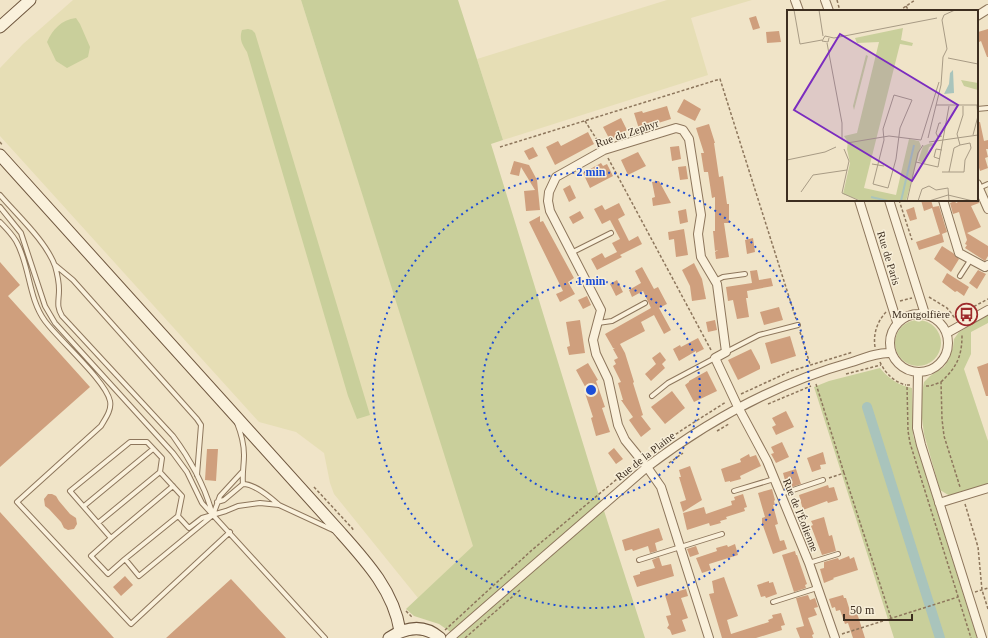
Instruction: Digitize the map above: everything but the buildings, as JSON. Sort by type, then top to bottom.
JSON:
[{"type":"street","points":[[0,27],[30,0]]},
{"type":"street","points":[[795,0],[799,10]]},
{"type":"street","points":[[825,0],[829,10]]},
{"type":"street","points":[[978,15],[988,9]]},
{"type":"street","name":"Rue du Zephyr","points":[[647,467],[625,440],[618,425],[608,378],[596,354],[593,340],[601,310],[550,212],[548,201],[556,177],[604,150],[676,128],[683,130],[689,139],[701,215],[698,234],[701,257],[717,284],[726,352]]},
{"type":"street","points":[[0,155],[371,568],[385,590],[396,613],[400,631]]},
{"type":"street","points":[[978,186],[988,209]]},
{"type":"street","name":"Rue de Paris","points":[[859,201],[897,322]]},
{"type":"street","name":"Rue de Paris","points":[[889,201],[925,314]]},
{"type":"street","points":[[943,201],[959,252],[985,267],[988,265]]},
{"type":"street","points":[[947,333],[988,310]]},
{"type":"street","points":[[925,314],[939,321],[947,333],[948,345],[942,362],[927,372],[918,373],[901,367],[895,361],[889,344],[890,335],[897,322],[908,316],[925,314]]},
{"type":"street","points":[[726,352],[715,358],[738,407]]},
{"type":"street","name":"Rue de la Plaine","points":[[450,638],[647,467],[678,443],[738,407],[774,390],[825,369],[877,355],[891,353]]},
{"type":"street","points":[[918,373],[918,428],[939,503],[982,638]]},
{"type":"street","name":"Rue de l'Éolienne","points":[[738,407],[775,479],[809,563],[833,637]]},
{"type":"street","points":[[647,467],[661,487],[709,638]]},
{"type":"street","points":[[939,503],[988,488]]},
{"type":"street","points":[[389,638],[400,631],[412,628],[424,629],[436,634],[440,638]]},
{"type":"lane","points":[[978,109],[988,108]]},
{"type":"lane","points":[[978,186],[988,184]]},
{"type":"lane","points":[[0,195],[37,238],[54,265],[58,281],[57,305],[62,316],[173,436],[182,448],[197,475],[208,499],[213,515]]},
{"type":"lane","points":[[0,207],[21,233],[45,306],[55,322],[173,453],[187,472],[202,503],[326,638]]},
{"type":"lane","points":[[0,222],[11,233],[18,245],[36,303],[44,320],[96,378],[108,394],[111,406],[109,413],[101,426],[17,502],[131,624],[230,532]]},
{"type":"lane","points":[[572,253],[611,233]]},
{"type":"lane","points":[[960,276],[971,259]]},
{"type":"lane","points":[[54,265],[73,280],[197,419],[201,426],[197,475]]},
{"type":"lane","points":[[715,281],[723,277],[744,274]]},
{"type":"lane","points":[[598,323],[612,321],[645,303]]},
{"type":"lane","points":[[726,352],[759,335],[798,325]]},
{"type":"lane","points":[[652,396],[668,383],[715,358]]},
{"type":"lane","points":[[232,412],[243,441],[243,484]]},
{"type":"lane","points":[[98,523],[160,472],[162,458],[147,442],[130,442],[70,491],[111,538]]},
{"type":"lane","points":[[84,506],[153,449]]},
{"type":"lane","points":[[160,472],[173,486],[182,496],[178,516],[108,574],[91,556],[173,486]]},
{"type":"lane","points":[[125,559],[139,576],[213,515],[220,496],[242,472]]},
{"type":"lane","points":[[734,491],[775,479]]},
{"type":"lane","points":[[781,494],[823,480]]},
{"type":"lane","points":[[217,502],[224,500],[243,484],[247,484],[268,494],[279,505],[341,533]]},
{"type":"lane","points":[[178,516],[189,528],[202,518],[238,506],[250,504],[279,505]]},
{"type":"lane","points":[[639,560],[722,534]]},
{"type":"lane","points":[[809,563],[838,554]]},
{"type":"lane","points":[[773,602],[817,588]]},
{"type":"path","points":[[836,0],[840,10]]},
{"type":"path","points":[[900,10],[914,0]]},
{"type":"path","points":[[906,6],[908,10]]},
{"type":"path","points":[[585,121],[604,150],[715,358]]},
{"type":"path","points":[[899,201],[913,246]]},
{"type":"path","points":[[927,291],[930,299]]},
{"type":"path","points":[[907,385],[890,377],[881,365],[877,355],[874,335],[878,323],[885,313],[900,301],[909,298],[920,298],[930,299],[947,308],[954,317],[988,299]]},
{"type":"path","points":[[918,385],[930,386],[941,382],[950,374],[958,361],[962,347],[962,335]]},
{"type":"path","points":[[941,382],[944,436],[978,547],[982,590],[988,609]]},
{"type":"path","points":[[816,384],[891,618]]},
{"type":"path","points":[[823,480],[844,474]]},
{"type":"path","points":[[833,637],[949,600]]},
{"type":"shaded area","points":[[73,0],[301,0],[474,546],[418,598],[334,494],[330,483],[324,453],[296,432],[259,422],[0,136],[0,68],[23,44]]},
{"type":"shaded area","points":[[667,0],[752,0],[691,18],[708,75],[503,140],[477,59]]},
{"type":"green space","points":[[301,0],[458,0],[503,140],[491,144],[597,489],[645,638],[456,638],[452,633],[439,624],[414,616],[406,609],[473,546]]},
{"type":"green space","points":[[76,18],[90,47],[88,57],[67,68],[56,61],[47,42],[58,26],[66,21]]},
{"type":"green space","points":[[248,29],[255,33],[370,415],[357,419],[348,396],[247,52],[242,41],[242,30]]},
{"type":"green space","points":[[988,315],[988,323],[971,332],[971,354],[964,369],[988,441],[988,484],[950,496],[940,490],[924,434],[922,418],[922,393],[924,382],[944,367],[949,359],[954,339],[959,332]]},
{"type":"green space","points":[[923,320],[927,321],[937,330],[940,334],[940,352],[931,362],[923,366],[913,366],[905,362],[896,352],[895,338],[899,330],[909,321]]},
{"type":"green space","points":[[880,368],[894,381],[912,388],[913,435],[977,638],[894,638],[814,387],[829,381]]},
{"type":"waterway","points":[[867,407],[940,638]]},
{"type":"place","name":"Montgolfière","points":[[966,314]]}]
